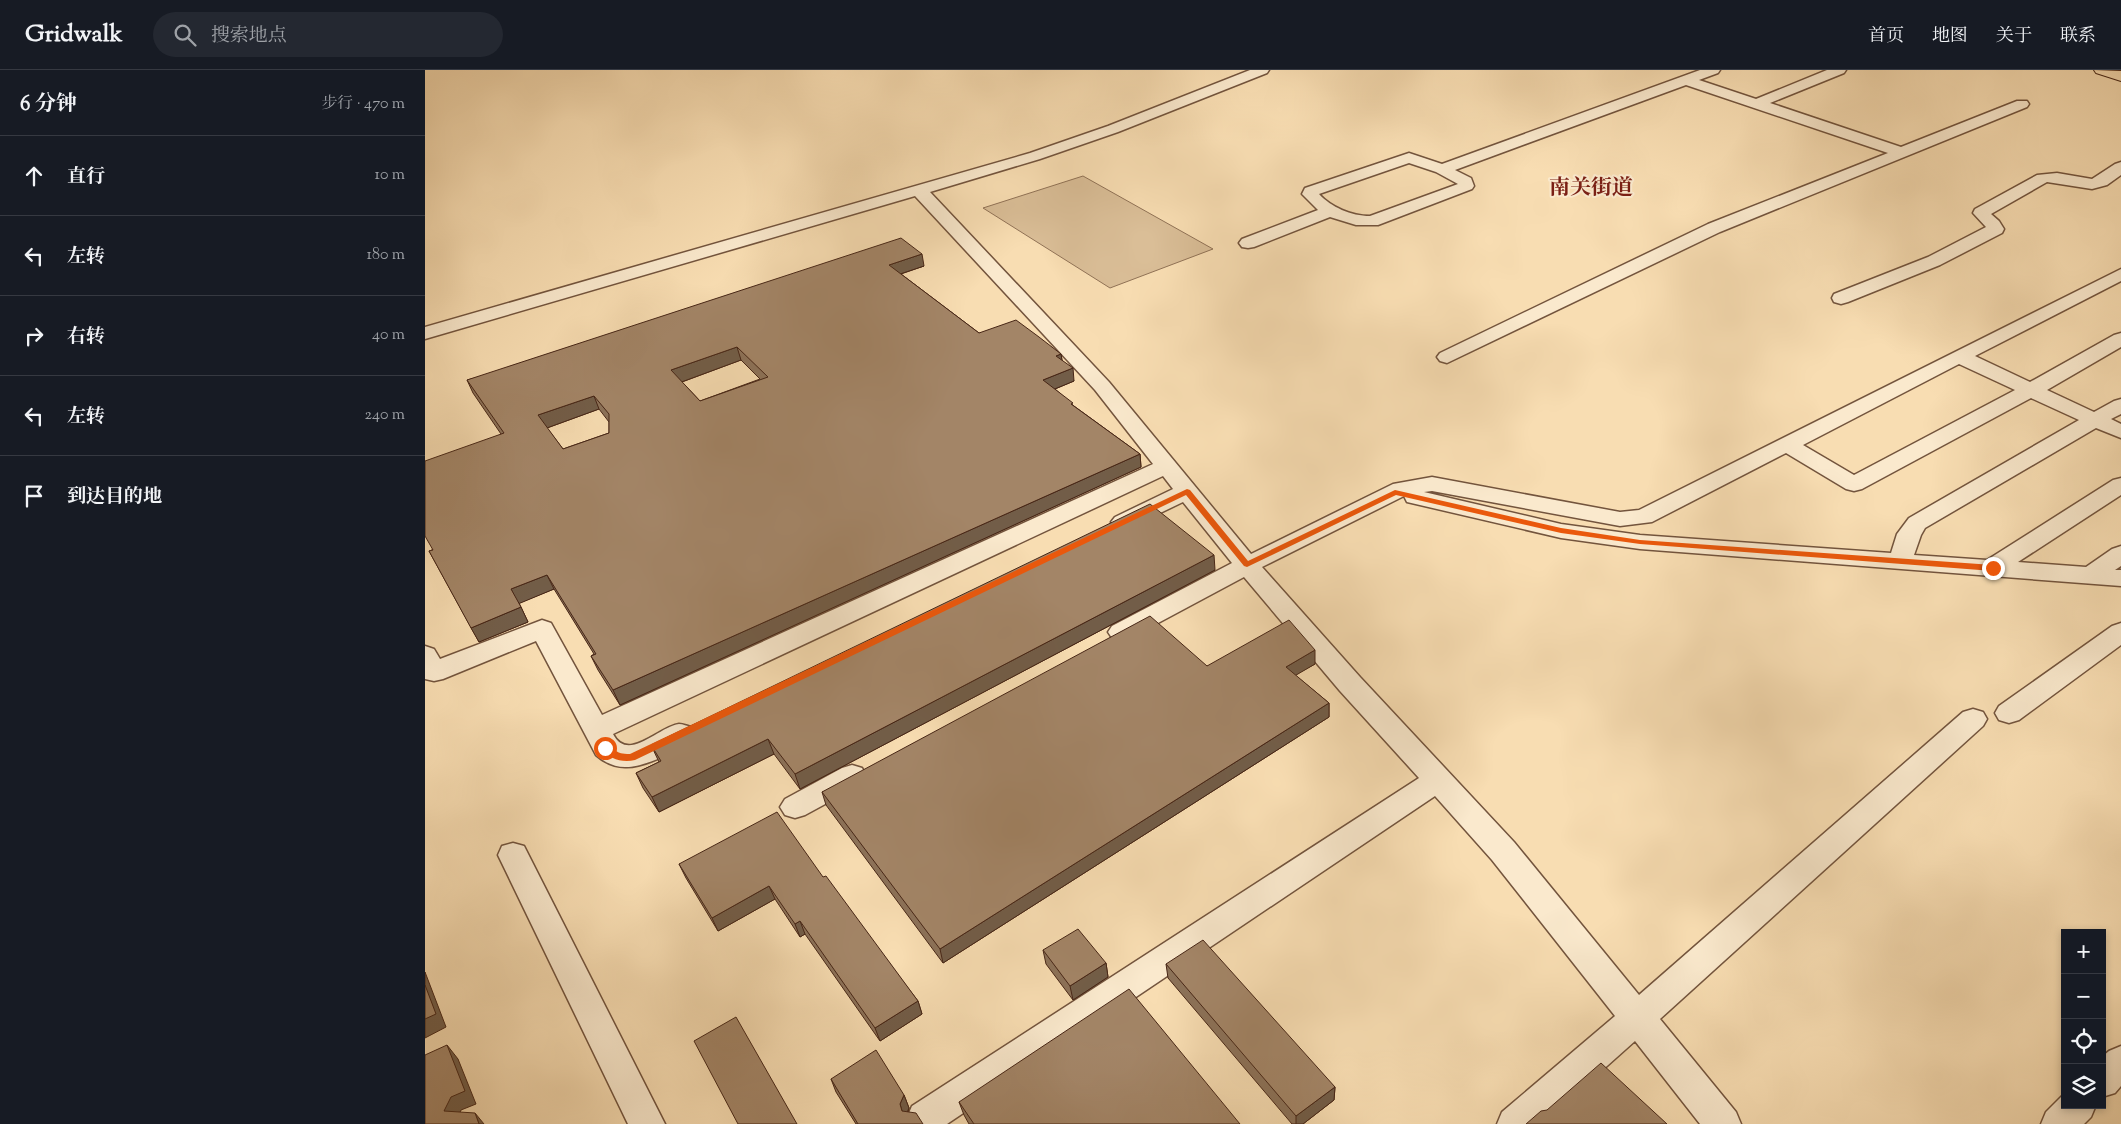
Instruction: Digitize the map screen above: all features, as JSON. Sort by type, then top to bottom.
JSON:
[{"type":"main road","points":[[2101,70],[2121,76]]},
{"type":"street","points":[[425,333],[1035,156],[1106,132],[1262,70]]},
{"type":"street","points":[[1442,169],[1713,70]]},
{"type":"street","points":[[1756,104],[1837,70]]},
{"type":"street","points":[[1686,80],[1904,153]]},
{"type":"street","points":[[1447,357],[1714,228],[2022,104]]},
{"type":"street","points":[[1409,158],[1442,169],[1465,181],[1466,186],[1372,221],[1360,221],[1333,210],[1314,199],[1310,194],[1311,191],[1409,158]]},
{"type":"street","points":[[1841,298],[1934,260],[1996,229],[1993,223],[1983,217],[1981,213],[2043,178],[2049,177],[2089,184],[2098,183],[2121,167]]},
{"type":"street","points":[[919,190],[1102,386],[1247,565],[1350,684],[1503,851],[1723,1124]]},
{"type":"street","points":[[1248,243],[1333,210]]},
{"type":"street","points":[[1099,644],[1247,565],[1395,492],[1415,486],[1432,484],[1619,519],[1644,517],[1960,357],[2111,288],[2121,274]]},
{"type":"street","points":[[1786,444],[1854,484],[2121,340]]},
{"type":"street","points":[[1960,357],[2121,432]]},
{"type":"street","points":[[1900,561],[1909,534],[1917,523],[2121,405]]},
{"type":"street","points":[[596,730],[1167,466]]},
{"type":"street","points":[[1993,568],[2121,485]]},
{"type":"street","points":[[1098,534],[1187,491]]},
{"type":"street","points":[[1395,492],[1561,531],[1640,542],[2121,578]]},
{"type":"street","points":[[1632,519],[1640,542]]},
{"type":"street","points":[[2090,576],[2121,554]]},
{"type":"street","points":[[428,667],[541,629],[605,748],[612,754],[621,758],[632,757],[703,723]]},
{"type":"street","points":[[2009,713],[2121,632]]},
{"type":"street","points":[[1515,1124],[1973,719]]},
{"type":"street","points":[[795,807],[873,765]]},
{"type":"street","points":[[925,1118],[1438,780]]},
{"type":"street","points":[[513,855],[647,1124]]},
{"type":"street","points":[[2106,1077],[2121,1062]]},
{"type":"street","points":[[2059,1124],[2074,1109]]},
{"type":"shaded area","points":[[1083,176],[1213,249],[1110,288],[983,208]]},
{"type":"building","points":[[901,238],[922,254],[889,265],[979,333],[1016,320],[1039,337],[1061,354],[1056,356],[1073,368],[1043,380],[1073,403],[1071,404],[1140,454],[613,690],[591,656],[596,654],[547,575],[511,589],[521,607],[471,628],[429,551],[433,550],[425,536],[425,461],[504,433],[467,380]],"holes":[[[737,347],[768,377],[700,401],[671,370]],[[594,396],[609,414],[609,433],[563,449],[538,415]]]},
{"type":"building","points":[[1150,504],[1214,555],[795,774],[768,739],[652,797],[636,773],[661,761],[651,745]]},
{"type":"building","points":[[1150,616],[1207,666],[1289,620],[1315,650],[1286,667],[1329,703],[940,949],[822,792]]},
{"type":"building","points":[[777,812],[823,877],[826,876],[918,1001],[875,1028],[800,921],[795,924],[769,886],[712,918],[679,864]]},
{"type":"building","points":[[1078,929],[1106,963],[1070,986],[1043,950]]},
{"type":"building","points":[[1203,940],[1335,1087],[1296,1116],[1166,964]]},
{"type":"building","points":[[425,985],[436,1014],[425,1019]]},
{"type":"building","points":[[1129,989],[1240,1124],[974,1124],[959,1102]]},
{"type":"building","points":[[736,1017],[797,1124],[738,1124],[694,1041]]},
{"type":"building","points":[[447,1045],[465,1091],[451,1097],[444,1111],[475,1113],[479,1124],[425,1124],[425,1055]]},
{"type":"building","points":[[876,1050],[904,1095],[900,1104],[902,1111],[916,1113],[923,1124],[858,1124],[831,1079]]},
{"type":"building","points":[[1601,1063],[1667,1124],[1526,1124],[1541,1111],[1547,1110]]},
{"type":"district","name":"南关街道","points":[[1591,189]]},
{"type":"route","points":[[605,748],[621,758],[632,757],[1187,491],[1247,565],[1395,492],[1561,531],[1640,542],[1993,568]]}]
